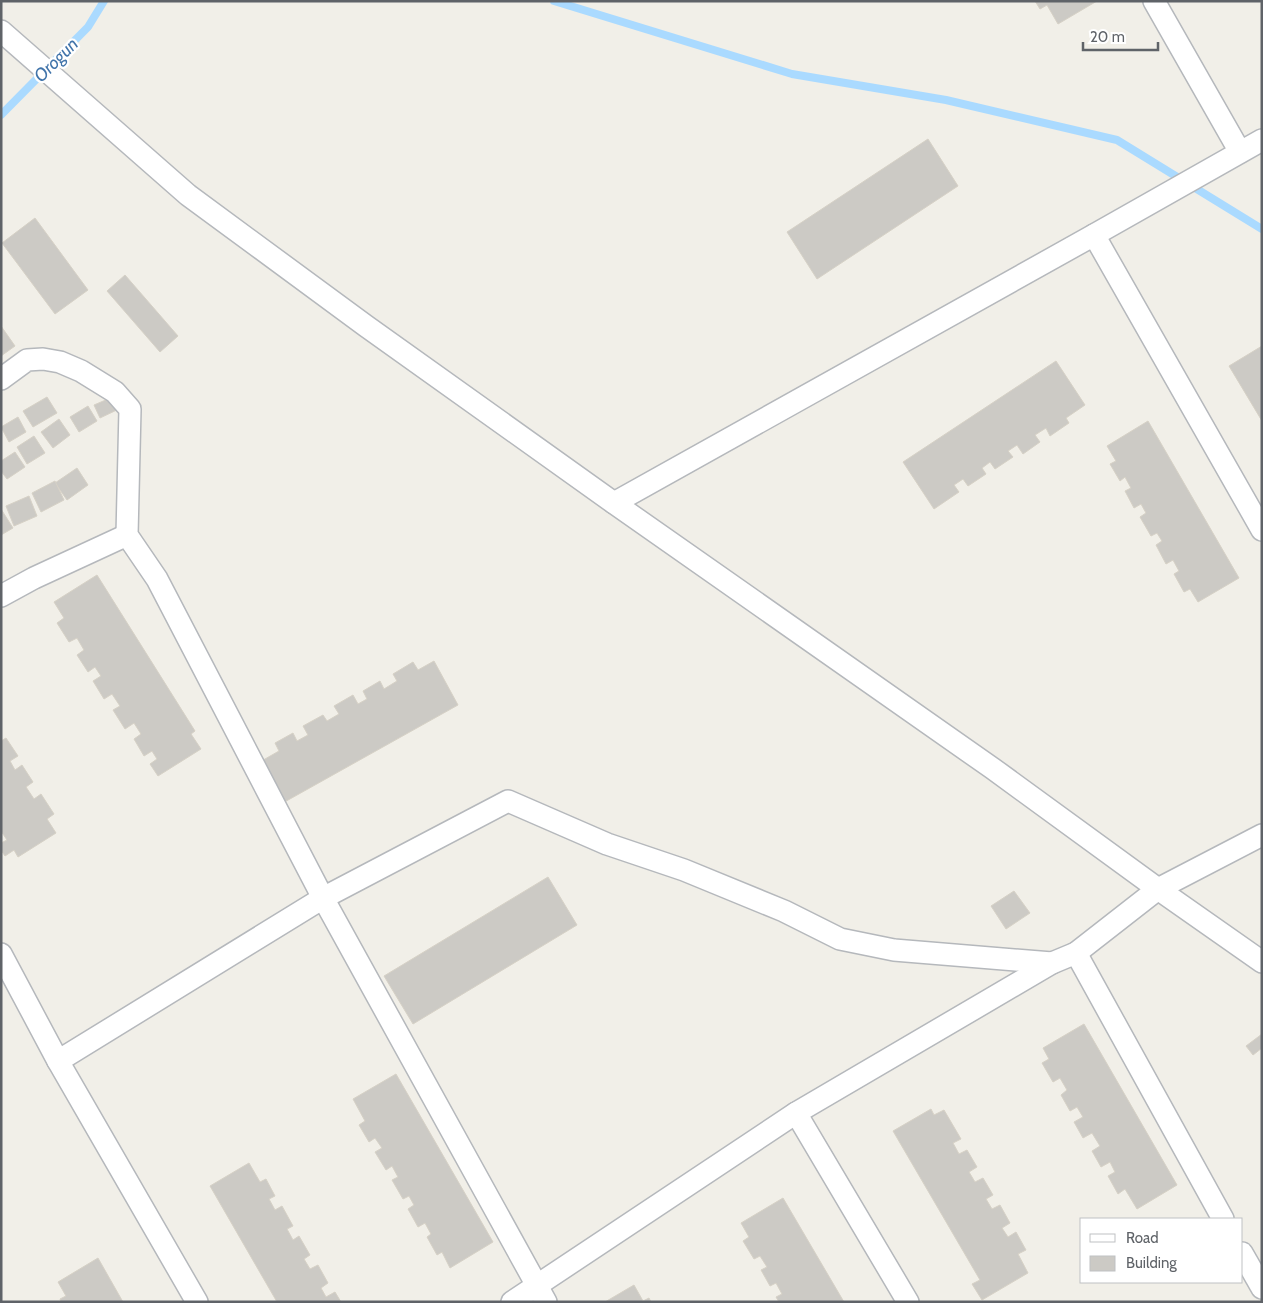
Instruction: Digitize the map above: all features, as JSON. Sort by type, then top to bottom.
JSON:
[{"type":"street","points":[[1154,1],[1240,152]]},
{"type":"street","points":[[1,31],[188,195],[366,326],[614,503],[992,768],[1262,962]]},
{"type":"street","points":[[614,503],[1262,140]]},
{"type":"street","points":[[1094,235],[1262,530]]},
{"type":"street","points":[[1,379],[27,360],[43,359],[60,362],[81,371],[115,392],[130,409],[127,535],[157,579],[323,898],[542,1294]]},
{"type":"street","points":[[1,596],[34,578],[127,535]]},
{"type":"street","points":[[58,1061],[323,898],[508,800],[607,844],[684,870],[784,911],[840,939],[894,950],[1052,963]]},
{"type":"street","points":[[512,1302],[542,1294],[796,1114],[1052,963],[1076,952],[1158,889],[1262,835]]},
{"type":"street","points":[[1076,952],[1222,1218]]},
{"type":"street","points":[[1,954],[58,1061],[197,1302]]},
{"type":"street","points":[[796,1114],[908,1302]]},
{"type":"street","points":[[1243,1255],[1262,1288]]},
{"type":"building","points":[[1035,1],[1097,1],[1058,24],[1047,5],[1040,9]]},
{"type":"building","points":[[928,139],[958,186],[817,279],[787,232]]},
{"type":"building","points":[[35,218],[88,290],[55,314],[2,243]]},
{"type":"building","points":[[125,275],[178,336],[160,352],[107,291]]},
{"type":"building","points":[[1,326],[15,346],[1,356]]},
{"type":"building","points":[[1262,346],[1262,421],[1229,366]]},
{"type":"building","points":[[1056,361],[1085,405],[1066,418],[1069,423],[1050,436],[1046,428],[1035,435],[1040,442],[1023,454],[1017,445],[1008,451],[1013,457],[995,469],[990,462],[982,468],[986,474],[968,486],[963,479],[954,485],[959,492],[934,509],[903,462]]},
{"type":"building","points":[[115,396],[121,408],[100,418],[94,405]]},
{"type":"building","points":[[47,397],[57,413],[33,427],[23,411]]},
{"type":"building","points":[[88,406],[97,421],[79,432],[70,417]]},
{"type":"building","points":[[18,417],[26,432],[9,442],[1,427]]},
{"type":"building","points":[[59,419],[70,435],[53,448],[41,432]]},
{"type":"building","points":[[1148,421],[1239,578],[1198,602],[1190,589],[1184,592],[1174,574],[1179,571],[1173,560],[1166,564],[1156,545],[1162,541],[1157,533],[1151,536],[1140,517],[1146,513],[1141,504],[1134,508],[1125,491],[1131,488],[1125,477],[1120,481],[1110,464],[1116,461],[1107,446]]},
{"type":"building","points":[[34,436],[45,453],[27,464],[17,447]]},
{"type":"building","points":[[15,452],[25,467],[7,479],[1,471],[1,461]]},
{"type":"building","points":[[77,468],[88,485],[67,500],[55,483]]},
{"type":"building","points":[[55,481],[64,500],[41,512],[32,493]]},
{"type":"building","points":[[29,496],[37,516],[14,526],[6,506]]},
{"type":"building","points":[[1,509],[13,528],[1,535]]},
{"type":"building","points":[[97,575],[195,731],[191,734],[201,749],[158,776],[150,764],[157,759],[152,751],[144,756],[134,739],[141,734],[134,723],[125,729],[113,710],[120,706],[112,694],[104,699],[93,681],[101,676],[95,667],[88,672],[77,655],[84,650],[77,638],[69,642],[57,623],[64,618],[54,602]]},
{"type":"building","points":[[434,661],[458,705],[281,804],[258,763],[279,751],[275,743],[293,733],[297,741],[308,735],[303,726],[323,715],[327,721],[339,714],[334,706],[353,695],[358,704],[367,699],[363,691],[380,681],[384,689],[397,681],[393,674],[413,662],[418,670]]},
{"type":"building","points":[[6,738],[18,756],[10,761],[15,770],[22,765],[33,782],[26,787],[34,799],[41,794],[54,814],[47,819],[56,833],[18,857],[14,850],[5,856],[1,850],[1,843],[7,840],[1,831],[1,741]]},
{"type":"building","points":[[548,877],[577,925],[413,1024],[384,976]]},
{"type":"building","points":[[1014,891],[1030,913],[1006,929],[991,906]]},
{"type":"building","points":[[1084,1024],[1177,1185],[1137,1209],[1125,1189],[1118,1194],[1108,1176],[1115,1172],[1110,1162],[1101,1167],[1092,1151],[1100,1146],[1092,1133],[1083,1138],[1074,1122],[1083,1117],[1077,1107],[1070,1111],[1061,1095],[1067,1090],[1060,1078],[1053,1082],[1042,1063],[1049,1059],[1043,1048]]},
{"type":"building","points":[[1262,1034],[1262,1048],[1253,1055],[1246,1046]]},
{"type":"building","points":[[396,1074],[493,1242],[450,1268],[442,1252],[437,1255],[427,1237],[431,1234],[425,1223],[418,1227],[408,1209],[414,1205],[409,1196],[403,1199],[392,1180],[398,1177],[392,1166],[386,1170],[375,1152],[382,1148],[375,1138],[369,1142],[359,1125],[365,1121],[353,1099]]},
{"type":"building","points":[[931,1109],[934,1115],[944,1110],[961,1139],[953,1143],[959,1154],[967,1150],[977,1167],[969,1172],[975,1182],[983,1178],[993,1195],[986,1199],[992,1209],[1000,1205],[1010,1223],[1002,1228],[1008,1237],[1016,1232],[1026,1250],[1018,1254],[1028,1273],[982,1300],[972,1284],[980,1280],[893,1131]]},
{"type":"building","points":[[249,1163],[260,1182],[266,1179],[275,1196],[269,1199],[275,1210],[282,1206],[293,1226],[287,1229],[293,1240],[299,1236],[310,1255],[304,1259],[310,1269],[318,1265],[328,1283],[321,1288],[326,1297],[335,1292],[341,1302],[277,1302],[210,1186]]},
{"type":"building","points":[[783,1198],[844,1302],[779,1302],[776,1297],[782,1294],[776,1283],[770,1286],[761,1270],[767,1267],[760,1256],[754,1259],[743,1241],[749,1237],[741,1223]]},
{"type":"building","points":[[98,1258],[123,1302],[61,1302],[60,1299],[66,1296],[58,1282]]},
{"type":"building","points":[[634,1285],[643,1301],[649,1298],[651,1302],[605,1302]]},
{"type":"waterway","name":"Orogun","points":[[1,115],[88,27],[104,1]]},
{"type":"waterway","points":[[554,1],[792,74],[946,100],[1117,140],[1262,229]]}]
